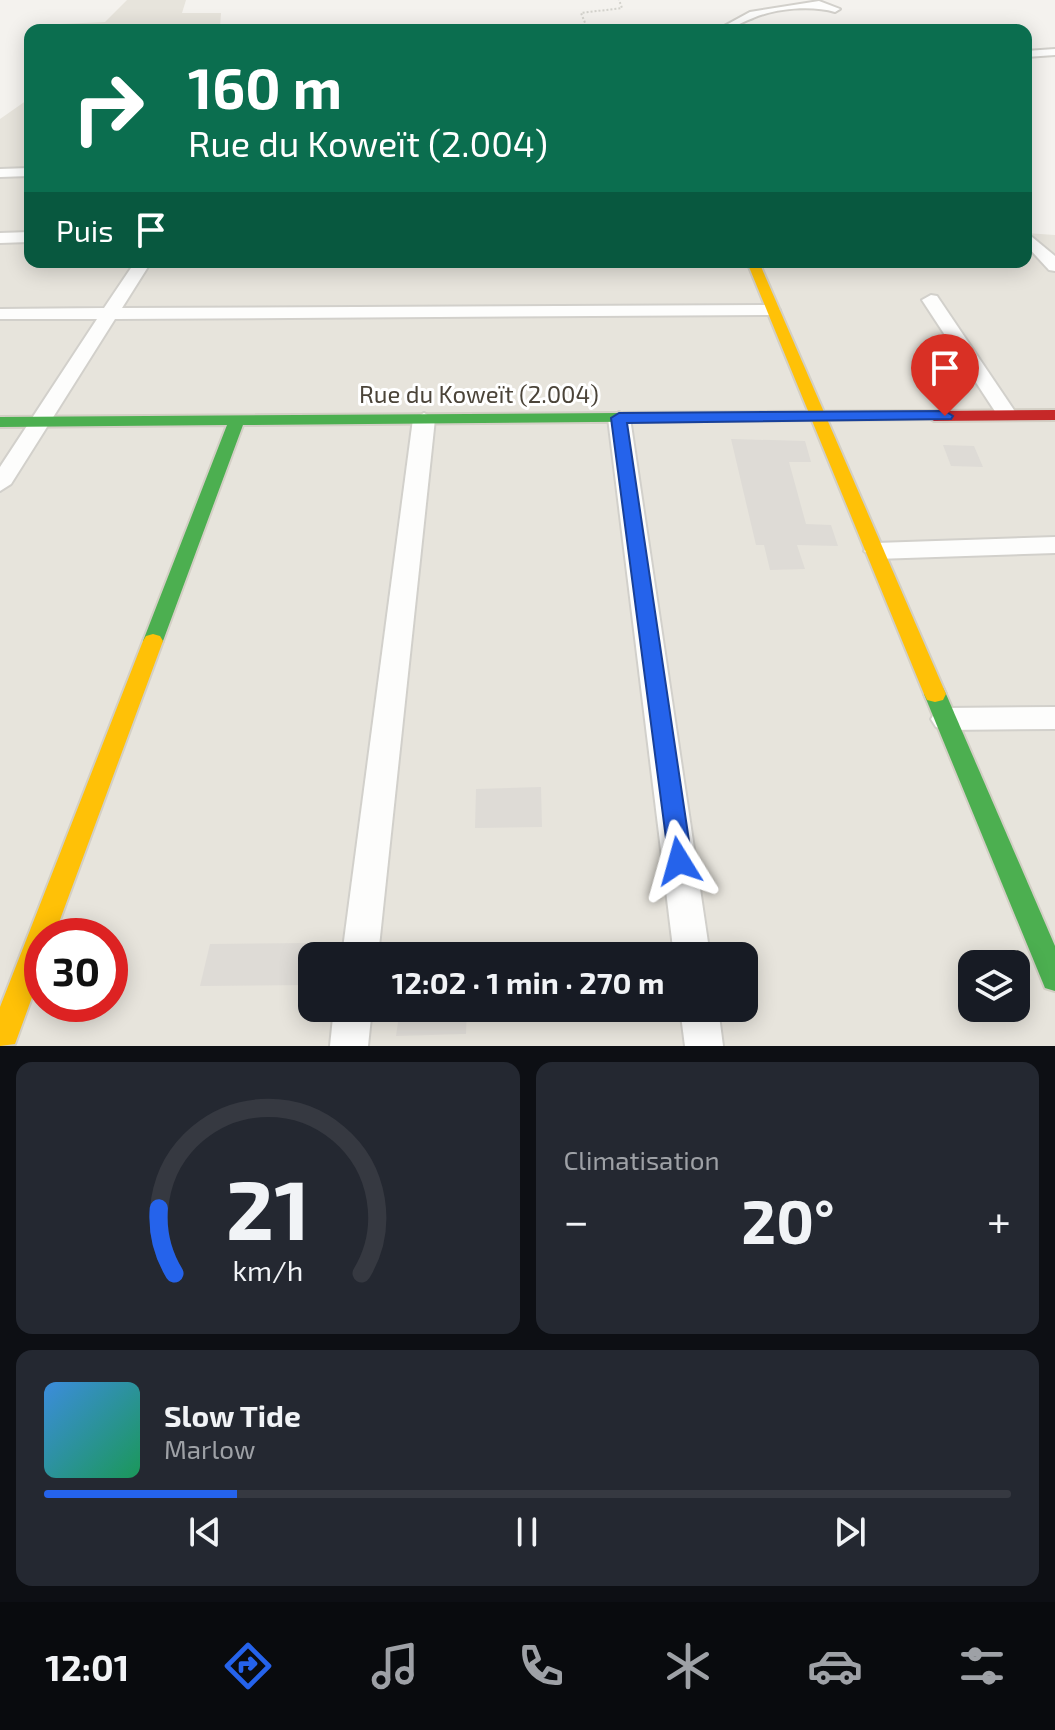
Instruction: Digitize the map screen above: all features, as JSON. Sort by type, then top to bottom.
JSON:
[{"type":"street","points":[[734,24],[753,14],[819,4],[835,9]]},
{"type":"street","points":[[1032,54],[1055,52]]},
{"type":"street","points":[[0,173],[24,172]]},
{"type":"street","points":[[0,238],[24,237]]},
{"type":"street","points":[[1032,242],[1055,266]]},
{"type":"street","points":[[0,484],[139,268]]},
{"type":"street","points":[[755,268],[1055,978]]},
{"type":"street","points":[[931,300],[1008,416]]},
{"type":"street","points":[[0,314],[771,310]]},
{"type":"street","name":"Rue du Koweït (2.004)","points":[[0,422],[1055,415]]},
{"type":"street","points":[[619,418],[690,942]]},
{"type":"street","points":[[362,942],[424,419]]},
{"type":"street","points":[[0,1044],[237,420]]},
{"type":"street","points":[[876,551],[1055,545]]},
{"type":"street","points":[[946,719],[1055,718]]},
{"type":"street","points":[[349,1046],[352,1022]]},
{"type":"street","points":[[701,1022],[704,1046]]},
{"type":"path","points":[[585,24],[581,15],[622,8],[619,0]]},
{"type":"shaded area","points":[[127,0],[186,0],[182,13],[221,13],[220,24],[60,24],[105,22]]},
{"type":"shaded area","points":[[24,102],[24,268],[1032,268],[1032,233],[1055,235],[1055,1046],[0,1046],[0,119]]},
{"type":"building","points":[[731,439],[805,441],[811,462],[789,462],[806,524],[831,525],[838,546],[797,545],[805,569],[770,570],[764,545],[756,545]]},
{"type":"building","points":[[943,445],[974,446],[983,467],[951,466]]},
{"type":"building","points":[[541,787],[542,827],[475,828],[476,789]]},
{"type":"building","points":[[298,943],[298,985],[200,986],[210,944]]},
{"type":"building","points":[[398,1022],[466,1022],[466,1034],[396,1036]]},
{"type":"traffic: fast","points":[[0,422],[934,416]]},
{"type":"traffic: fast","points":[[153,641],[237,420]]},
{"type":"traffic: fast","points":[[935,694],[1055,978]]},
{"type":"traffic: slow","points":[[756,268],[935,694]]},
{"type":"traffic: slow","points":[[0,1044],[153,641]]},
{"type":"traffic: jam","points":[[934,416],[1055,415]]},
{"type":"route","points":[[679,861],[619,418],[945,416]]}]
